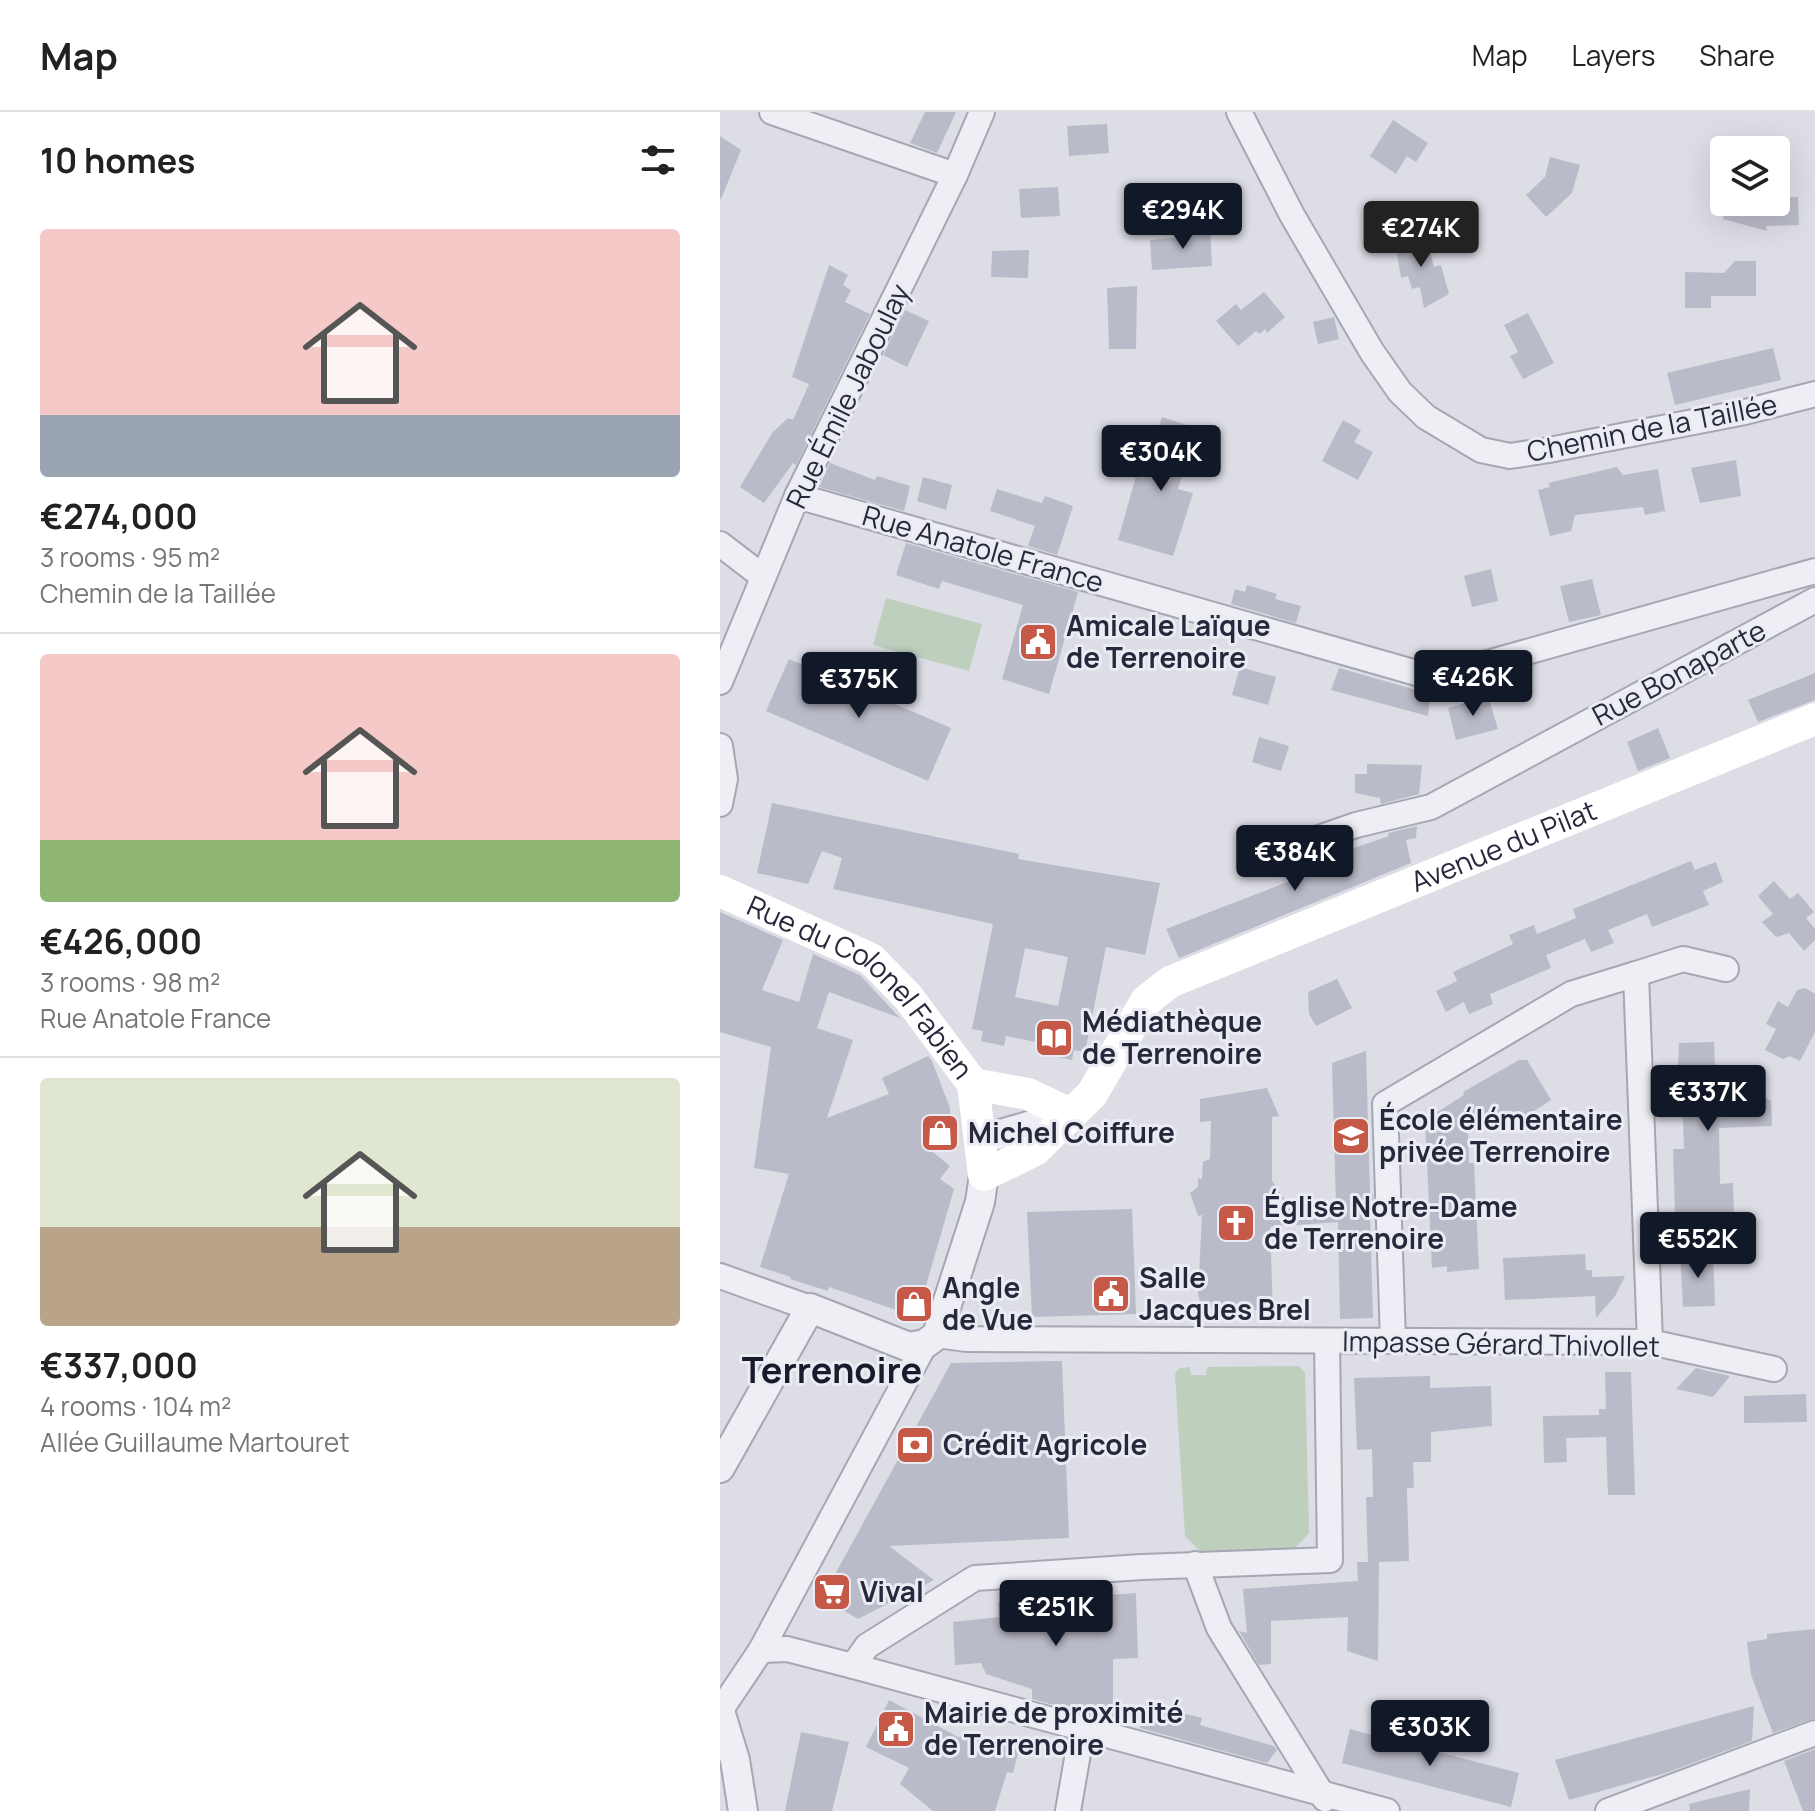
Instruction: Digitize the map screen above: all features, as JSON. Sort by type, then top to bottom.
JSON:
[{"type":"main road","name":"Avenue du Pilat","points":[[984,1175],[1035,1150],[1092,1094],[1146,1001],[1170,982],[1815,719]]},
{"type":"main road","name":"Rue du Colonel Fabien","points":[[720,891],[871,959],[908,997],[973,1084],[984,1175]]},
{"type":"main road","points":[[973,1084],[1028,1094],[1070,1114]]},
{"type":"street","name":"Rue Émile Jaboulay","points":[[720,682],[797,496],[955,175],[982,112]]},
{"type":"street","name":"Chemin de la Taillée","points":[[1239,112],[1292,215],[1372,352],[1400,392],[1435,423],[1481,450],[1510,456],[1549,450],[1745,412],[1815,394]]},
{"type":"street","points":[[777,113],[955,175]]},
{"type":"street","name":"Rue Anatole France","points":[[797,496],[1434,678],[1815,571]]},
{"type":"street","points":[[720,544],[762,576]]},
{"type":"street","name":"Rue Bonaparte","points":[[1276,853],[1356,825],[1431,807],[1815,600]]},
{"type":"street","points":[[720,746],[725,779],[720,804]]},
{"type":"street","points":[[1393,1341],[1385,1104],[1571,994],[1683,959],[1726,969]]},
{"type":"street","points":[[1636,974],[1650,1342]]},
{"type":"street","points":[[980,1140],[1070,1114]]},
{"type":"street","name":"Rue du Colonel Fabien","points":[[931,1340],[980,1202],[984,1175]]},
{"type":"street","points":[[720,1276],[909,1347],[931,1340]]},
{"type":"street","points":[[720,1468],[810,1308]]},
{"type":"street","points":[[743,1811],[735,1760],[720,1711],[761,1650],[931,1340]]},
{"type":"street","name":"Impasse Gérard Thivollet","points":[[931,1340],[1650,1342],[1774,1369]]},
{"type":"street","points":[[853,1666],[867,1646],[975,1578],[1195,1564],[1330,1560],[1327,1341]]},
{"type":"street","points":[[1195,1564],[1219,1628],[1327,1802]]},
{"type":"street","points":[[761,1650],[787,1649],[1082,1730],[1327,1802],[1387,1811]]},
{"type":"street","points":[[1068,1811],[1082,1730]]},
{"type":"street","points":[[1608,1811],[1815,1733]]},
{"type":"green space","points":[[886,598],[982,624],[969,671],[873,645]]},
{"type":"green space","points":[[1298,1366],[1305,1372],[1309,1533],[1293,1550],[1202,1553],[1185,1536],[1175,1374],[1180,1368],[1190,1367],[1191,1375],[1206,1375],[1207,1367]]},
{"type":"building","points":[[925,112],[956,112],[937,153],[910,143]]},
{"type":"building","points":[[1393,120],[1428,143],[1416,162],[1407,156],[1396,174],[1370,156]]},
{"type":"building","points":[[1107,124],[1109,153],[1069,156],[1067,126]]},
{"type":"building","points":[[720,136],[741,150],[721,199],[720,199]]},
{"type":"building","points":[[1550,157],[1580,165],[1572,193],[1546,217],[1526,195],[1545,177]]},
{"type":"building","points":[[1058,187],[1060,216],[1021,218],[1019,189]]},
{"type":"building","points":[[1790,197],[1798,197],[1799,225],[1766,226],[1767,231],[1723,219],[1724,216],[1790,216]]},
{"type":"building","points":[[1210,228],[1212,266],[1152,270],[1150,240],[1180,237],[1180,230]]},
{"type":"building","points":[[1425,234],[1434,267],[1441,265],[1449,294],[1424,308],[1420,287],[1412,289],[1408,276],[1401,278],[1395,242]]},
{"type":"building","points":[[1029,250],[1028,278],[991,277],[992,251]]},
{"type":"building","points":[[1735,261],[1756,261],[1756,296],[1711,296],[1711,308],[1685,308],[1685,272],[1724,273]]},
{"type":"building","points":[[829,265],[848,275],[843,285],[851,290],[845,302],[870,314],[796,465],[793,463],[764,503],[740,487],[772,433],[788,418],[793,420],[809,384],[792,377]]},
{"type":"building","points":[[1137,286],[1136,349],[1109,349],[1107,288]]},
{"type":"building","points":[[1264,292],[1285,317],[1267,333],[1265,329],[1260,334],[1256,331],[1238,346],[1216,321],[1236,304],[1241,310]]},
{"type":"building","points":[[905,310],[929,321],[907,367],[883,355]]},
{"type":"building","points":[[1528,313],[1554,363],[1523,379],[1510,356],[1518,352],[1504,325]]},
{"type":"building","points":[[1334,317],[1339,339],[1318,344],[1313,322]]},
{"type":"building","points":[[1773,348],[1781,380],[1675,405],[1667,373]]},
{"type":"building","points":[[1162,417],[1196,428],[1178,489],[1193,493],[1173,556],[1118,540],[1136,476],[1144,478]]},
{"type":"building","points":[[1343,420],[1361,430],[1354,442],[1373,452],[1358,480],[1322,461]]},
{"type":"building","points":[[1736,460],[1741,496],[1700,503],[1691,468]]},
{"type":"building","points":[[830,463],[875,480],[877,476],[910,486],[904,511],[819,487]]},
{"type":"building","points":[[1617,467],[1623,475],[1658,469],[1665,511],[1645,515],[1643,507],[1575,515],[1571,531],[1550,536],[1538,490],[1550,487],[1548,483]]},
{"type":"building","points":[[923,477],[952,485],[946,510],[917,501]]},
{"type":"building","points":[[997,489],[1042,503],[1045,496],[1073,506],[1057,555],[1028,546],[1035,526],[990,511]]},
{"type":"building","name":"Amicale Laïque de Terrenoire","points":[[906,543],[1078,592],[1049,694],[1002,679],[1023,605],[942,581],[939,589],[896,575]]},
{"type":"building","points":[[1491,569],[1498,601],[1472,607],[1464,576]]},
{"type":"building","points":[[1592,579],[1601,615],[1569,622],[1560,586]]},
{"type":"building","points":[[1247,585],[1277,594],[1275,599],[1301,606],[1296,623],[1231,604],[1235,589],[1245,592]]},
{"type":"building","points":[[789,659],[951,728],[928,781],[766,711]]},
{"type":"building","points":[[1240,667],[1276,677],[1268,705],[1232,695]]},
{"type":"building","points":[[1339,668],[1430,694],[1428,716],[1331,690]]},
{"type":"building","points":[[1815,673],[1815,700],[1758,722],[1748,700]]},
{"type":"building","points":[[1488,696],[1498,729],[1456,740],[1448,708]]},
{"type":"building","points":[[1658,728],[1670,758],[1638,771],[1627,742]]},
{"type":"building","points":[[1259,737],[1289,746],[1281,771],[1252,762]]},
{"type":"building","points":[[1367,764],[1422,765],[1419,794],[1381,804],[1380,798],[1355,793],[1355,774],[1367,774]]},
{"type":"building","points":[[772,803],[1019,854],[1018,859],[1160,883],[1145,955],[1106,947],[1085,1052],[1074,1050],[1072,1060],[1048,1055],[1050,1045],[1006,1036],[1004,1046],[981,1041],[983,1031],[972,1029],[993,924],[833,889],[842,858],[822,851],[808,884],[757,873]],"holes":[[[1025,948],[1068,957],[1058,1006],[1015,997]]]},
{"type":"building","points":[[1417,826],[1416,838],[1406,840],[1411,863],[1179,958],[1166,929],[1331,865],[1328,857],[1389,836],[1388,833]]},
{"type":"building","points":[[1691,861],[1695,870],[1716,862],[1723,882],[1703,891],[1709,905],[1652,927],[1647,914],[1608,930],[1614,943],[1591,952],[1585,939],[1546,955],[1551,968],[1490,994],[1493,1004],[1469,1014],[1464,1002],[1446,1012],[1436,991],[1457,981],[1453,972],[1513,944],[1509,935],[1534,925],[1537,934],[1557,926],[1576,918],[1573,909]]},
{"type":"building","points":[[1774,881],[1790,899],[1798,893],[1814,912],[1806,918],[1815,929],[1815,940],[1804,951],[1789,933],[1776,937],[1762,922],[1773,914],[1758,896]]},
{"type":"building","points":[[720,912],[783,940],[762,990],[799,1002],[813,954],[860,975],[900,1018],[829,992],[817,1028],[853,1040],[827,1118],[889,1094],[882,1078],[928,1056],[932,1061],[950,1108],[952,1140],[924,1145],[950,1166],[940,1179],[954,1189],[917,1317],[760,1267],[789,1174],[754,1168],[771,1047],[720,1032]]},
{"type":"building","points":[[1337,979],[1352,1008],[1316,1026],[1309,1014],[1308,992]]},
{"type":"building","points":[[1805,988],[1815,994],[1815,1032],[1800,1061],[1790,1056],[1783,1059],[1765,1050],[1776,1029],[1766,1024],[1778,1001],[1788,1007],[1797,990]]},
{"type":"building","points":[[1714,1042],[1716,1095],[1759,1094],[1771,1101],[1772,1126],[1719,1128],[1720,1184],[1733,1183],[1734,1215],[1675,1216],[1673,1149],[1684,1149],[1682,1096],[1677,1096],[1679,1043]]},
{"type":"building","points":[[1366,1051],[1370,1194],[1373,1194],[1374,1215],[1370,1214],[1373,1318],[1340,1319],[1338,1222],[1270,1227],[1273,1310],[1251,1310],[1249,1319],[1224,1319],[1223,1309],[1202,1309],[1198,1294],[1202,1215],[1198,1216],[1190,1193],[1198,1187],[1198,1178],[1202,1179],[1203,1162],[1210,1159],[1211,1121],[1200,1122],[1200,1099],[1267,1088],[1279,1116],[1272,1117],[1272,1181],[1290,1207],[1336,1204],[1332,1063]]},
{"type":"building","points":[[1519,1060],[1527,1060],[1551,1100],[1517,1122],[1495,1112],[1468,1130],[1469,1163],[1474,1163],[1479,1269],[1447,1272],[1447,1266],[1432,1268],[1425,1120],[1464,1095],[1463,1092]]},
{"type":"building","points":[[1132,1209],[1136,1314],[1032,1317],[1027,1212]]},
{"type":"building","points":[[1713,1253],[1715,1306],[1683,1307],[1680,1254]]},
{"type":"building","points":[[1585,1254],[1586,1270],[1592,1270],[1592,1277],[1625,1276],[1615,1296],[1596,1318],[1595,1296],[1505,1300],[1503,1258]]},
{"type":"building","points":[[1062,1361],[1069,1538],[889,1546],[934,1580],[858,1619],[822,1598],[951,1363]]},
{"type":"building","points":[[1696,1368],[1730,1376],[1713,1397],[1676,1389]]},
{"type":"building","points":[[1605,1372],[1631,1372],[1635,1495],[1608,1495],[1606,1437],[1566,1438],[1567,1462],[1544,1463],[1543,1416],[1599,1415],[1599,1409],[1606,1409]]},
{"type":"building","points":[[1430,1376],[1430,1388],[1491,1386],[1492,1426],[1431,1432],[1431,1462],[1413,1462],[1414,1488],[1407,1488],[1409,1561],[1379,1562],[1378,1661],[1347,1651],[1348,1617],[1271,1621],[1271,1664],[1259,1665],[1239,1631],[1247,1633],[1243,1589],[1358,1581],[1357,1562],[1368,1562],[1366,1497],[1373,1497],[1372,1449],[1357,1450],[1354,1378]]},
{"type":"building","points":[[1806,1394],[1807,1422],[1744,1423],[1744,1396]]},
{"type":"building","points":[[1136,1593],[1138,1658],[1113,1659],[1113,1721],[1032,1699],[1032,1689],[986,1674],[981,1663],[955,1665],[953,1622],[999,1617],[998,1603]]},
{"type":"building","points":[[1815,1629],[1815,1718],[1773,1733],[1751,1675],[1747,1642],[1767,1639],[1767,1634]]},
{"type":"building","points":[[889,1700],[960,1738],[961,1735],[1019,1750],[1013,1773],[1007,1772],[995,1811],[933,1811],[900,1784],[909,1768],[866,1747]]},
{"type":"building","points":[[1146,1704],[1202,1718],[1200,1725],[1274,1746],[1277,1750],[1267,1763],[1140,1728]]},
{"type":"building","points":[[1754,1706],[1752,1741],[1666,1773],[1569,1800],[1555,1760]]},
{"type":"building","points":[[1350,1729],[1519,1773],[1511,1807],[1342,1763]]},
{"type":"building","points":[[801,1732],[849,1742],[832,1811],[785,1811]]},
{"type":"building","points":[[1815,1749],[1815,1811],[1803,1811],[1784,1761]]},
{"type":"building","points":[[1750,1789],[1749,1811],[1690,1811],[1689,1804]]},
{"type":"place","name":"Amicale Laïque de Terrenoire","points":[[1038,642]]},
{"type":"place","name":"Médiathèque de Terrenoire","points":[[1054,1038]]},
{"type":"place","name":"Michel Coiffure","points":[[940,1133]]},
{"type":"place","name":"École élémentaire privée Terrenoire","points":[[1351,1136]]},
{"type":"place","name":"Église Notre-Dame de Terrenoire","points":[[1236,1223]]},
{"type":"place","name":"Salle Jacques Brel","points":[[1111,1294]]},
{"type":"place","name":"Angle de Vue","points":[[914,1304]]},
{"type":"place","name":"Crédit Agricole","points":[[915,1445]]},
{"type":"place","name":"Vival","points":[[832,1592]]},
{"type":"place","name":"Mairie de proximité de Terrenoire","points":[[896,1729]]},
{"type":"district","name":"Terrenoire","points":[[832,1370]]}]
